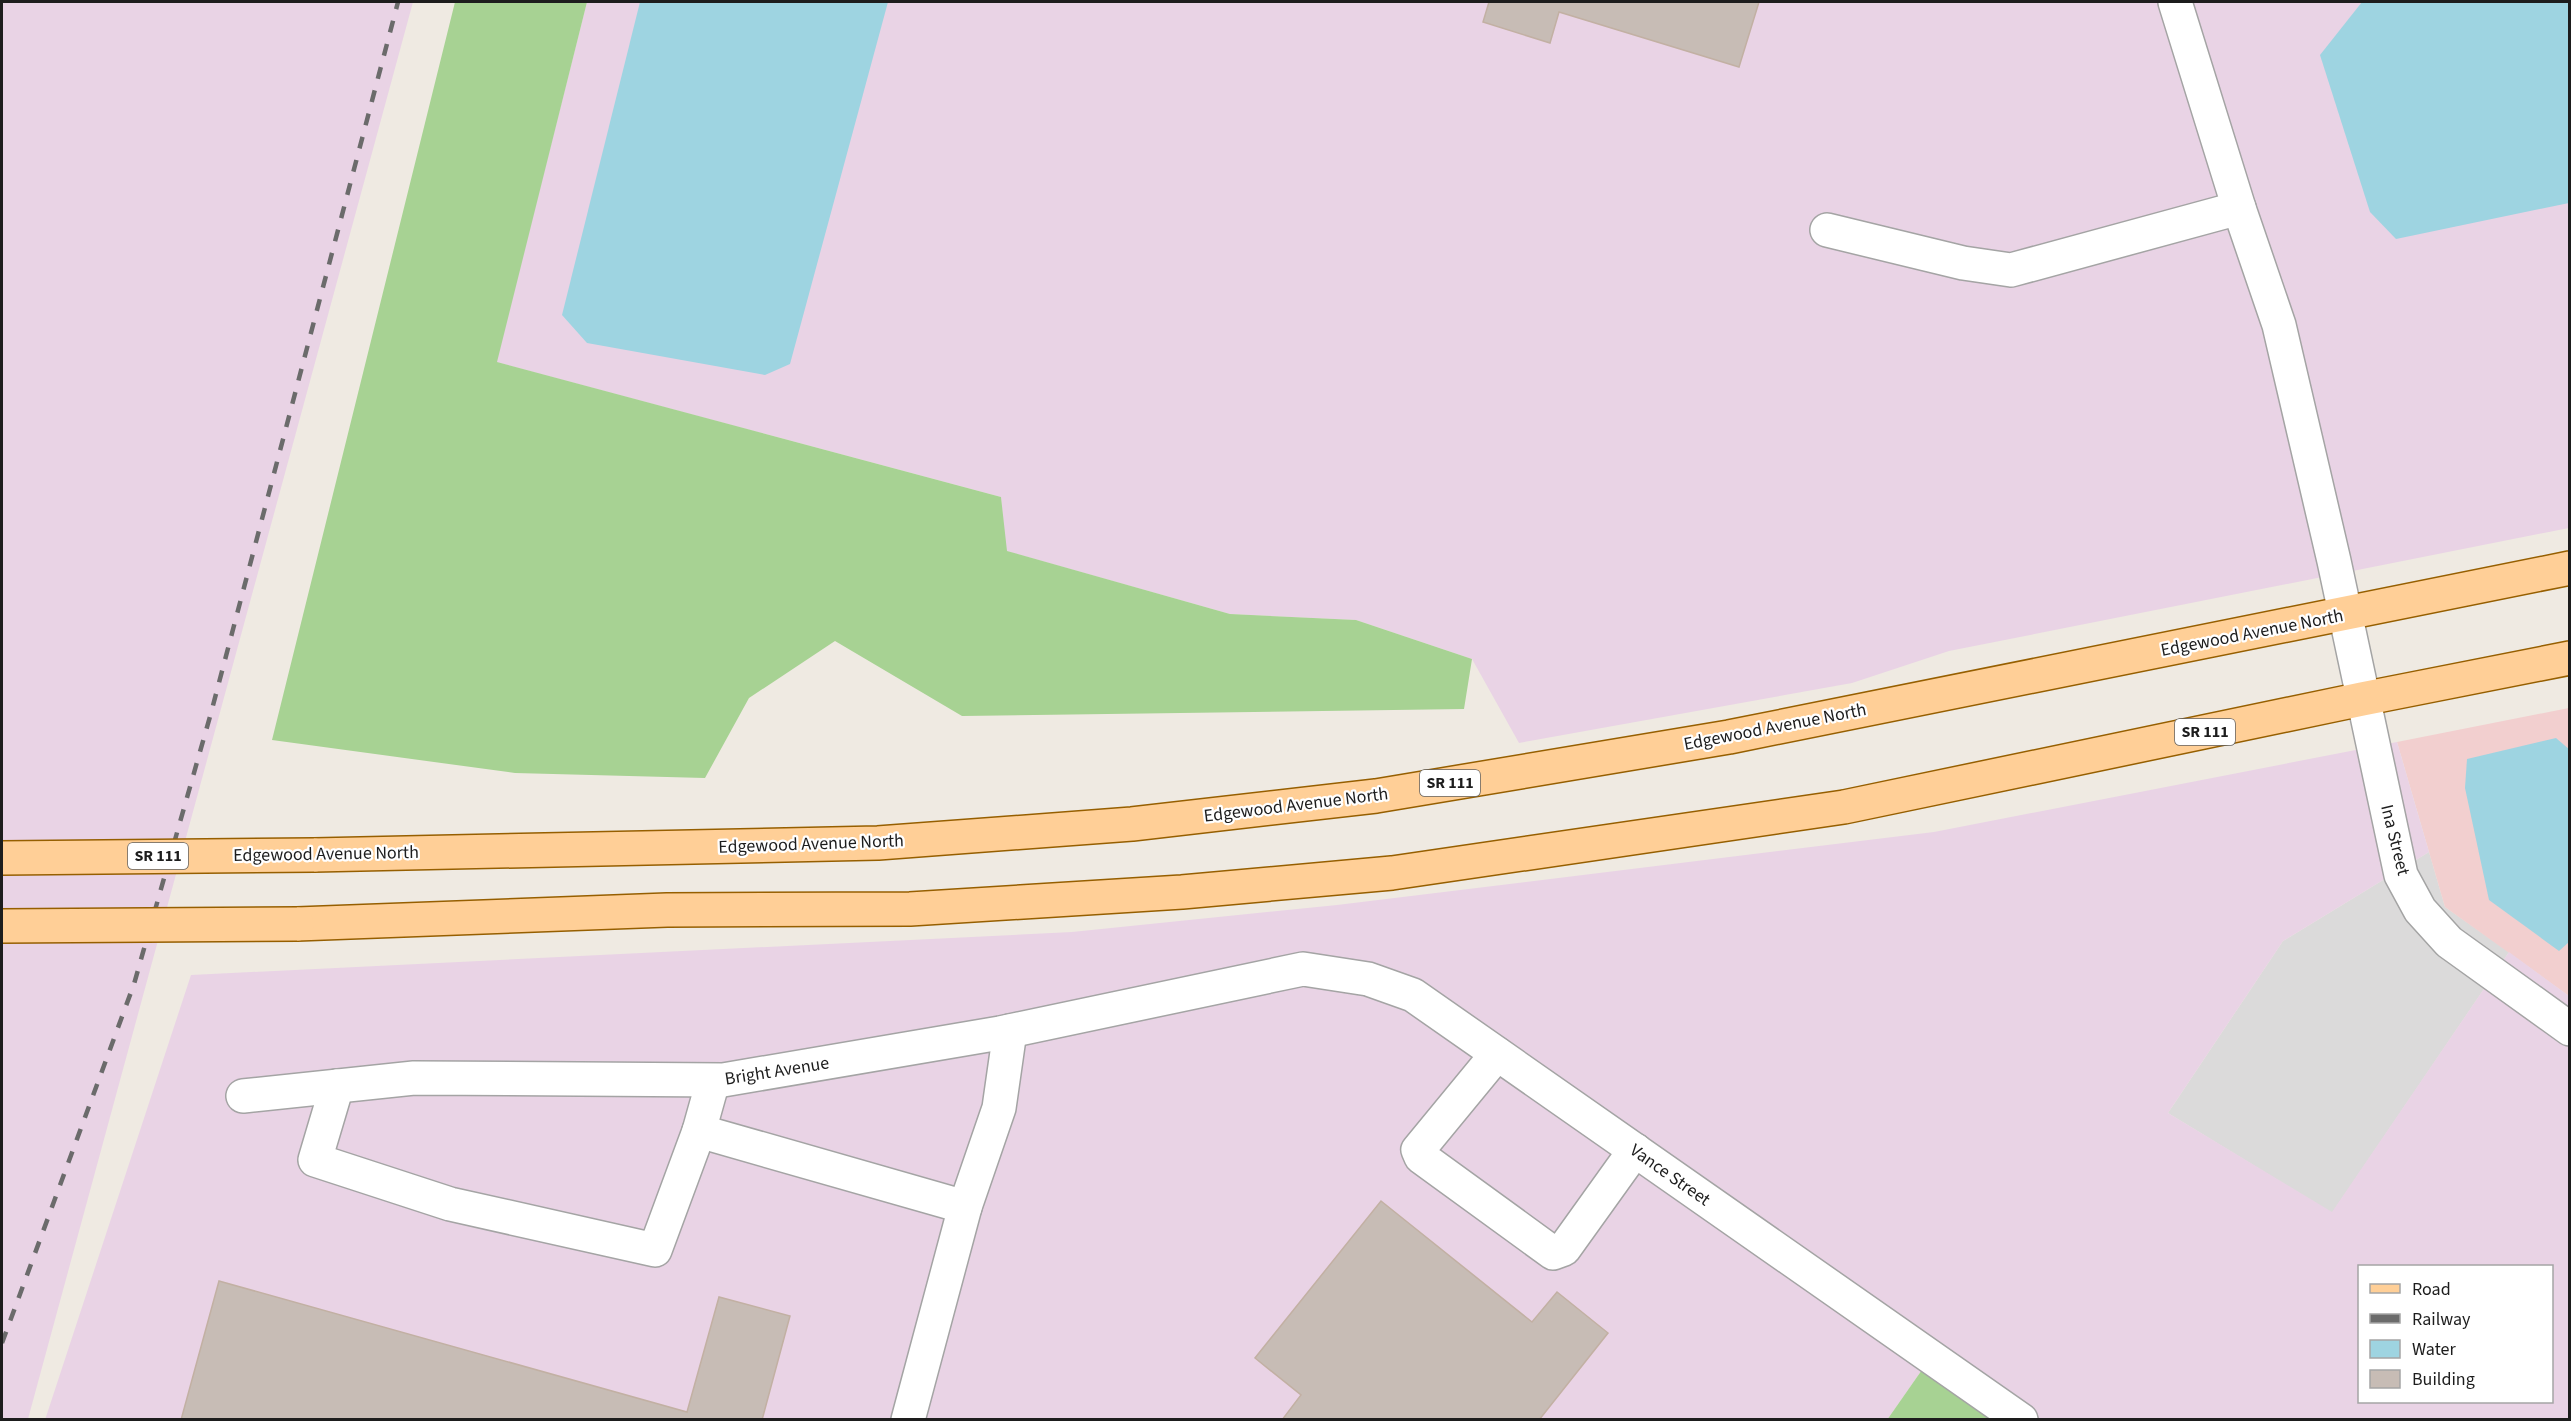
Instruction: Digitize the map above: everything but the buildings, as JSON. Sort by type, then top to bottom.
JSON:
[{"type":"main road","name":"Edgewood Avenue North","points":[[2,858],[314,855],[878,843],[1132,824],[1376,796],[1729,737],[2570,568]]},
{"type":"main road","name":"SR 111","points":[[2,926],[297,924],[667,910],[910,909],[1182,892],[1392,873],[1844,807],[2570,658]]},
{"type":"street","name":"Ina Street","points":[[2175,2],[2239,208],[2279,325],[2334,561],[2401,875],[2420,910],[2449,942],[2570,1029]]},
{"type":"street","points":[[1827,230],[1963,263],[2011,270],[2239,208]]},
{"type":"street","name":"Bright Avenue","points":[[243,1096],[414,1078],[713,1081],[1010,1031],[1303,969]]},
{"type":"street","name":"Vance Street","points":[[1303,969],[1368,979],[1413,995],[2021,1419]]},
{"type":"street","points":[[908,1419],[965,1207],[999,1108],[1010,1031]]},
{"type":"street","points":[[1497,1054],[1418,1150],[1421,1157],[1553,1253],[1564,1249],[1635,1150]]},
{"type":"street","points":[[337,1086],[315,1160],[450,1204],[655,1250],[699,1131],[713,1081]]},
{"type":"street","points":[[699,1131],[965,1207]]},
{"type":"shaded area","points":[[2,2],[413,2],[28,1419],[2,1420]]},
{"type":"shaded area","points":[[587,2],[2569,2],[2569,528],[1949,651],[1852,683],[1519,743],[1472,659],[1356,620],[1230,614],[1006,551],[1001,497],[496,362]]},
{"type":"shaded area","points":[[2569,708],[2569,996],[2445,907],[2397,742]]},
{"type":"shaded area","points":[[2397,742],[2429,852],[2283,941],[2168,1113],[2332,1212],[2509,952],[2569,996],[2569,1419],[1997,1419],[1924,1367],[1887,1420],[45,1420],[191,975],[1072,932],[1337,905],[1934,832]]},
{"type":"shaded area","points":[[2429,852],[2445,907],[2509,952],[2332,1213],[2168,1113],[2283,941]]},
{"type":"green space","points":[[455,2],[587,2],[497,362],[1001,497],[1007,551],[1230,614],[1356,620],[1472,659],[1464,709],[962,716],[835,641],[749,698],[705,778],[515,773],[272,740]]},
{"type":"green space","points":[[1924,1367],[1997,1420],[1887,1420]]},
{"type":"water","points":[[640,2],[888,2],[790,364],[765,375],[587,343],[562,315]]},
{"type":"water","points":[[2362,2],[2569,2],[2569,203],[2396,239],[2370,212],[2320,55]]},
{"type":"water","points":[[2556,738],[2570,750],[2569,942],[2559,951],[2489,900],[2465,788],[2467,759]]},
{"type":"railway","points":[[2,1343],[134,984],[211,713],[398,2]]}]
